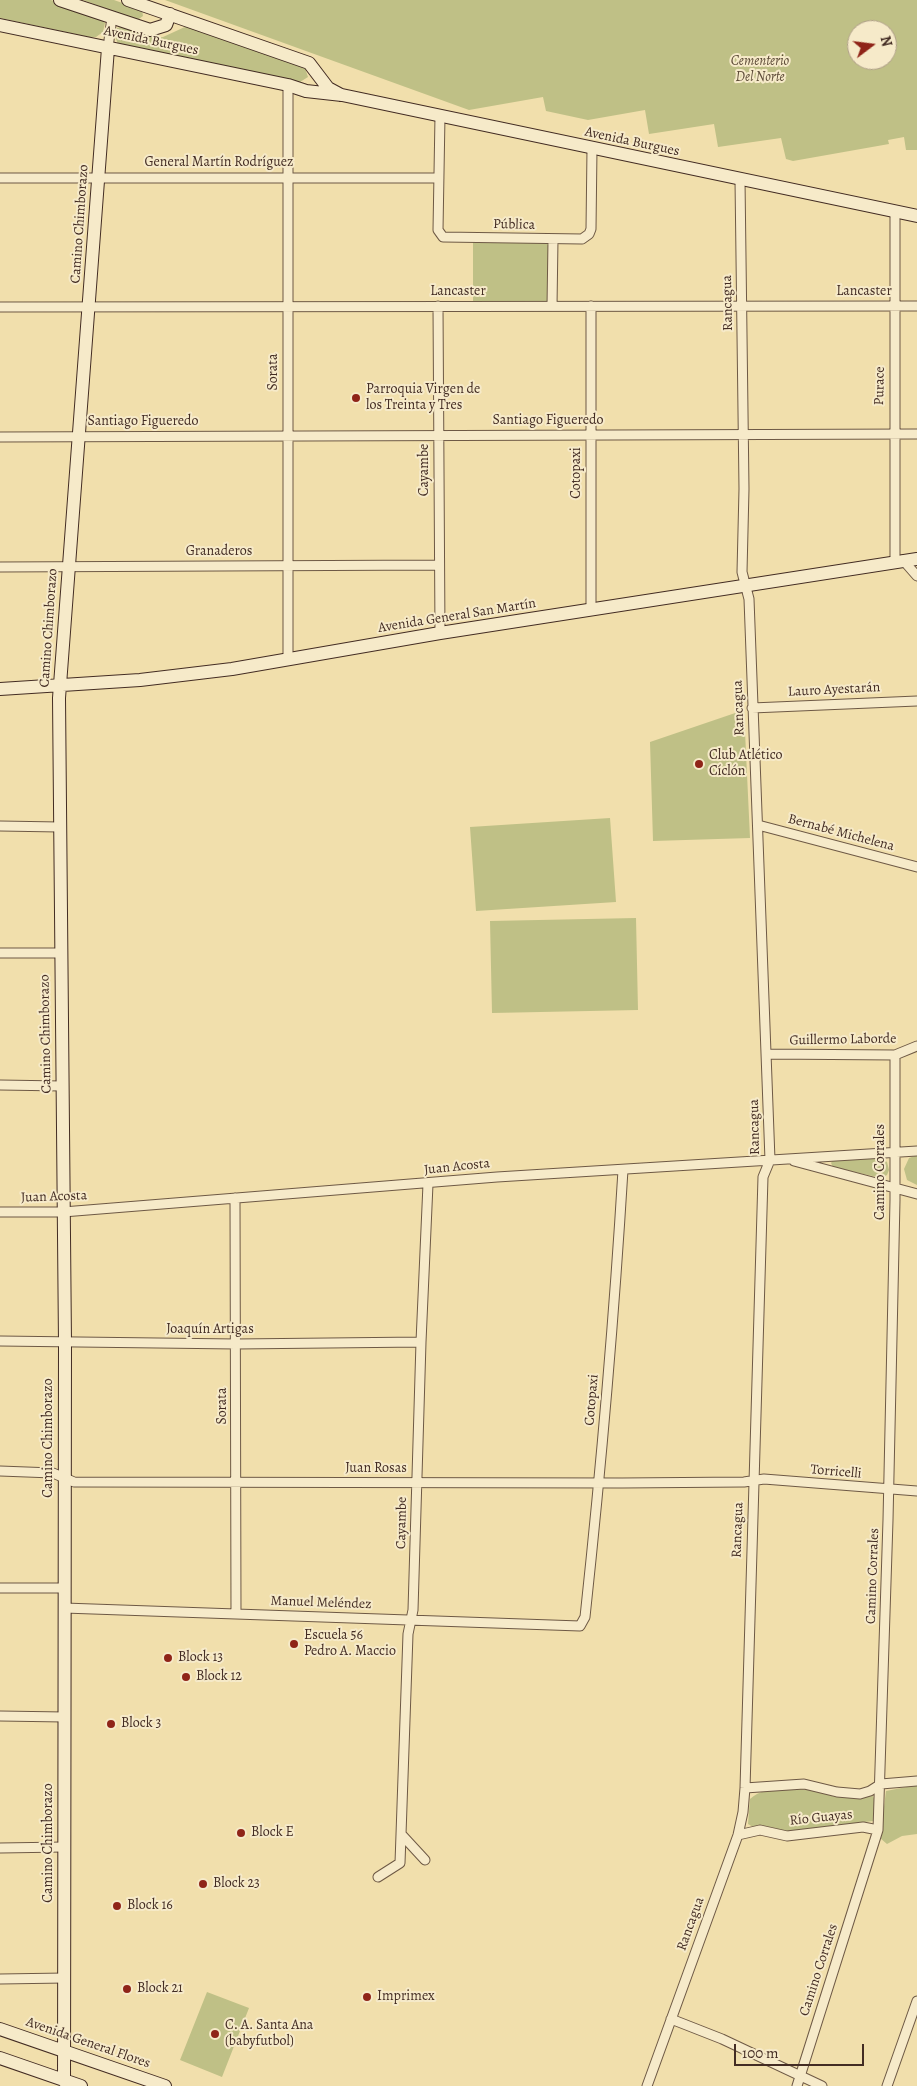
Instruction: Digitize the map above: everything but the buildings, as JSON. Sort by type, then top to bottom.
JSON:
[{"type":"street","name":"Avenida Burgues","points":[[60,0],[150,30],[166,25],[170,14]]},
{"type":"street","name":"Avenida Burgues","points":[[128,0],[298,59],[309,64],[328,88],[342,96]]},
{"type":"street","name":"Camino Chimborazo","points":[[64,2083],[64,1343],[59,827],[60,686],[108,48],[112,17]]},
{"type":"street","name":"Avenida Burgues","points":[[0,25],[292,86],[306,91],[342,96],[440,116],[917,216]]},
{"type":"street","points":[[292,86],[312,82],[314,70]]},
{"type":"street","name":"Sorata","points":[[288,660],[288,176],[292,86]]},
{"type":"street","points":[[439,178],[440,116]]},
{"type":"street","name":"Pública","points":[[439,178],[438,230],[441,236],[446,238],[582,239],[586,237],[591,229],[592,149]]},
{"type":"street","name":"General Martín Rodríguez","points":[[0,178],[288,176],[439,178]]},
{"type":"street","name":"Rancagua","points":[[647,2086],[738,1835],[744,1812],[763,1177],[770,1160],[768,1054],[752,708],[749,599],[742,572],[744,434],[740,180]]},
{"type":"street","name":"Purace","points":[[895,212],[896,306],[893,434],[899,560]]},
{"type":"street","points":[[552,240],[552,306]]},
{"type":"street","name":"Cayambe","points":[[438,306],[440,634]]},
{"type":"street","name":"Cotopaxi","points":[[591,306],[591,610]]},
{"type":"street","name":"Lancaster","points":[[0,307],[917,306]]},
{"type":"street","name":"Santiago Figueredo","points":[[0,437],[917,434]]},
{"type":"street","name":"Avenida General San Martín","points":[[0,689],[140,680],[288,660],[745,584],[899,560],[917,559]]},
{"type":"street","points":[[899,560],[917,576]]},
{"type":"street","name":"Granaderos","points":[[0,567],[439,565]]},
{"type":"street","name":"Lauro Ayestarán","points":[[752,708],[917,701]]},
{"type":"street","name":"Bernabé Michelena","points":[[758,825],[917,867]]},
{"type":"street","points":[[0,826],[59,827]]},
{"type":"street","points":[[0,953],[60,953]]},
{"type":"street","name":"Guillermo Laborde","points":[[768,1054],[895,1055],[917,1046]]},
{"type":"street","name":"Camino Corrales","points":[[796,2086],[878,1830],[881,1784],[895,1189],[895,1055]]},
{"type":"street","points":[[0,1085],[62,1086]]},
{"type":"street","name":"Juan Acosta","points":[[0,1212],[63,1212],[497,1177],[917,1151]]},
{"type":"street","points":[[788,1159],[917,1194]]},
{"type":"street","name":"Cotopaxi","points":[[577,1628],[583,1624],[585,1617],[599,1483],[623,1170]]},
{"type":"street","name":"Cayambe","points":[[378,1877],[400,1862],[408,1634],[413,1610],[416,1482],[428,1184]]},
{"type":"street","name":"Sorata","points":[[235,1198],[236,1614]]},
{"type":"street","name":"Joaquín Artigas","points":[[0,1342],[236,1344],[421,1342]]},
{"type":"street","name":"Juan Rosas","points":[[0,1471],[52,1473],[74,1482],[599,1483],[753,1481]]},
{"type":"street","name":"Torricelli","points":[[753,1481],[764,1479],[917,1491]]},
{"type":"street","points":[[0,1588],[64,1588]]},
{"type":"street","name":"Manuel Meléndez","points":[[64,1608],[577,1628]]},
{"type":"street","points":[[0,1716],[64,1717]]},
{"type":"street","name":"Río Guayas","points":[[745,1788],[804,1784],[837,1792],[860,1794],[870,1791],[881,1784],[917,1781]]},
{"type":"street","name":"Río Guayas","points":[[738,1835],[760,1830],[787,1836],[863,1827],[878,1830]]},
{"type":"street","points":[[401,1834],[425,1860]]},
{"type":"street","points":[[0,1848],[64,1848]]},
{"type":"street","points":[[0,1979],[64,1978]]},
{"type":"street","points":[[887,2086],[917,2001]]},
{"type":"street","points":[[671,2019],[722,2039],[822,2086]]},
{"type":"street","name":"Avenida General Flores","points":[[0,2029],[65,2058],[165,2086]]},
{"type":"street","points":[[0,2050],[46,2066],[65,2058]]},
{"type":"street","points":[[0,2058],[64,2083],[81,2086]]},
{"type":"green space","points":[[0,0],[51,0],[99,17],[105,23],[103,32],[96,37],[89,37],[0,18]]},
{"type":"green space","points":[[83,0],[114,0],[142,10],[143,16],[139,19],[134,19]]},
{"type":"green space","name":"Cementerio Del Norte","points":[[165,0],[917,0],[917,150],[906,150],[904,137],[888,140],[889,144],[793,161],[786,159],[781,138],[718,147],[714,124],[649,134],[645,110],[588,120],[546,111],[543,97],[469,110]]},
{"type":"green space","points":[[123,26],[157,38],[187,26],[305,68],[308,77],[300,82],[118,44],[114,34],[117,28]]},
{"type":"green space","points":[[473,242],[549,243],[549,301],[473,301]]},
{"type":"green space","name":"Club Atlético Cíclón","points":[[744,710],[750,838],[653,841],[650,742]]},
{"type":"green space","points":[[610,818],[616,902],[476,911],[470,827]]},
{"type":"green space","points":[[636,918],[638,1010],[492,1013],[490,921]]},
{"type":"green space","points":[[917,1155],[917,1185],[907,1180],[904,1169],[909,1158]]},
{"type":"green space","points":[[881,1158],[887,1162],[889,1170],[887,1175],[881,1178],[833,1167],[831,1163],[833,1160]]},
{"type":"green space","points":[[917,1785],[917,1834],[902,1836],[887,1844],[880,1838],[886,1791]]},
{"type":"green space","points":[[810,1789],[835,1797],[873,1796],[875,1801],[873,1821],[787,1832],[770,1827],[753,1827],[748,1824],[750,1799],[756,1795],[770,1790]]},
{"type":"green space","name":"C. A. Santa Ana (babyfutbol)","points":[[207,1992],[249,2008],[222,2077],[180,2060]]},
{"type":"place","name":"Parroquia Virgen de los Treinta y Tres","points":[[356,398]]},
{"type":"place","name":"Club Atlético Cíclón","points":[[699,764]]},
{"type":"place","name":"Escuela 56 Pedro A. Maccio","points":[[294,1644]]},
{"type":"place","name":"Block 13","points":[[168,1658]]},
{"type":"place","name":"Block 12","points":[[186,1677]]},
{"type":"place","name":"Block 3","points":[[111,1724]]},
{"type":"place","name":"Block E","points":[[241,1833]]},
{"type":"place","name":"Block 23","points":[[203,1884]]},
{"type":"place","name":"Block 16","points":[[117,1906]]},
{"type":"place","name":"Block 21","points":[[127,1989]]},
{"type":"place","name":"Imprimex","points":[[367,1997]]},
{"type":"place","name":"C. A. Santa Ana (babyfutbol)","points":[[215,2034]]}]
